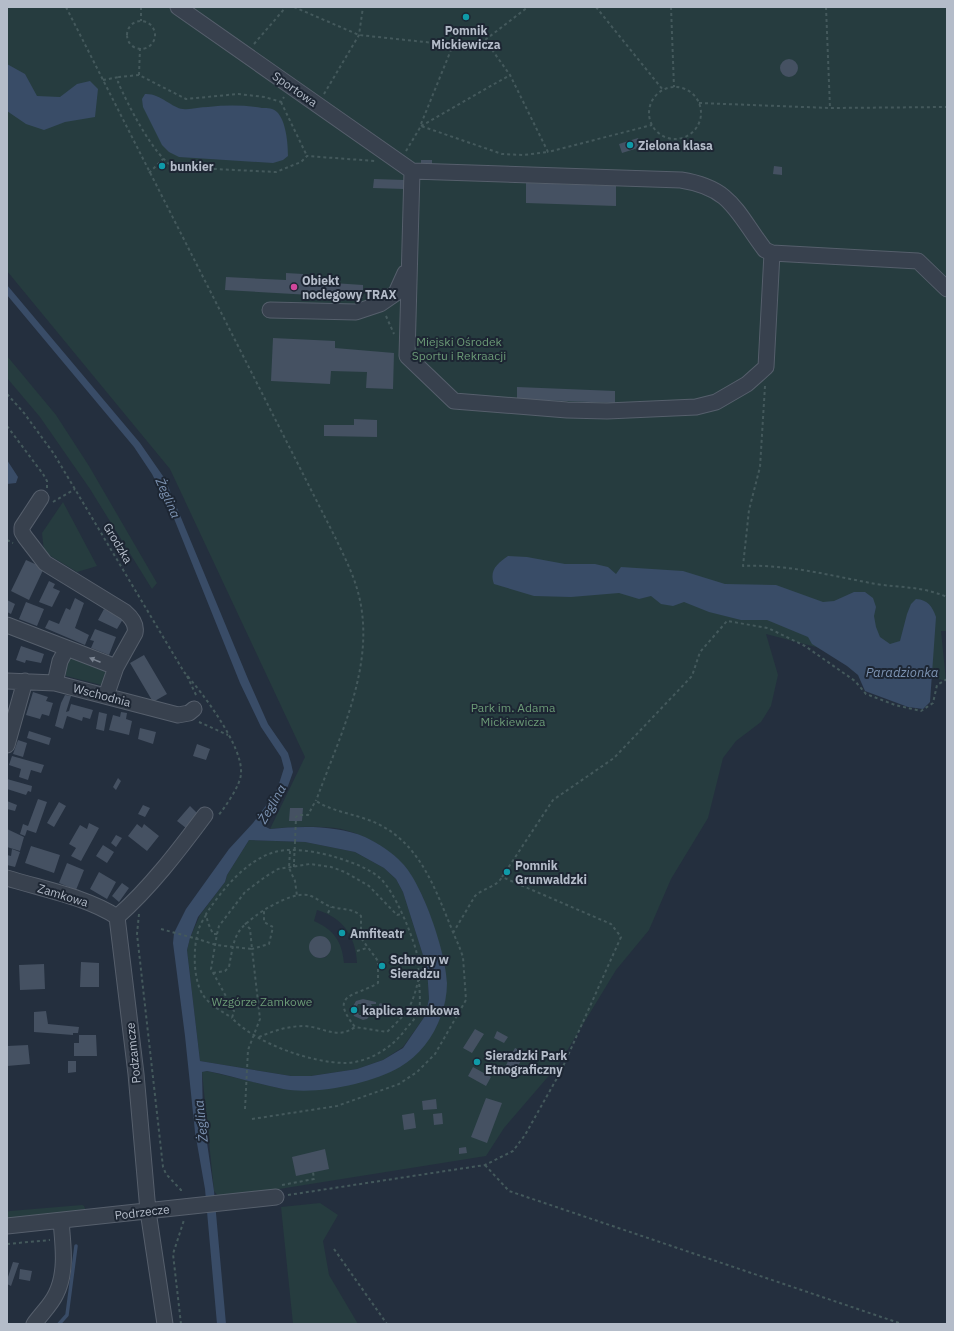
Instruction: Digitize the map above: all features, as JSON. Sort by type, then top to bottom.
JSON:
[{"type":"street","name":"Sportowa","points":[[178,7],[406,167]]},
{"type":"street","points":[[772,253],[766,367],[747,384],[716,402],[696,407],[606,411],[567,410],[454,401],[406,356],[408,265],[406,167],[681,180],[697,183],[724,196],[765,250],[772,253],[918,261],[947,289]]},
{"type":"street","points":[[270,310],[356,312],[380,304],[396,293],[408,265]]},
{"type":"street","points":[[41,498],[22,527],[22,532],[25,537],[45,563],[125,612],[132,618],[136,629],[116,667],[106,696]]},
{"type":"street","points":[[7,624],[116,667]]},
{"type":"street","points":[[55,683],[60,661],[67,648]]},
{"type":"street","name":"Wschodnia","points":[[7,681],[55,683],[178,715],[189,712]]},
{"type":"street","points":[[7,745],[25,681]]},
{"type":"street","points":[[117,917],[132,904],[190,835],[210,817]]},
{"type":"street","name":"Zamkowa","points":[[7,878],[84,901],[106,909],[117,917]]},
{"type":"street","name":"Podzamcze","points":[[117,917],[136,1074],[148,1211],[165,1324]]},
{"type":"street","name":"Podrzecze","points":[[7,1226],[230,1202],[278,1191]]},
{"type":"street","points":[[34,1324],[56,1296],[60,1286],[64,1256],[61,1221]]},
{"type":"path","points":[[66,7],[148,172],[348,563],[359,596],[363,629],[357,687],[316,801],[308,815],[298,815],[296,821],[294,867]]},
{"type":"path","points":[[141,7],[141,21]]},
{"type":"path","points":[[246,54],[286,7]]},
{"type":"path","points":[[294,7],[359,35],[453,45],[485,40],[528,7]]},
{"type":"path","points":[[317,104],[359,35],[363,7]]},
{"type":"path","points":[[596,7],[663,90]]},
{"type":"path","points":[[671,7],[674,87]]},
{"type":"path","points":[[826,7],[830,108]]},
{"type":"path","points":[[141,21],[149,24],[155,35],[148,46],[140,48],[132,45],[127,37],[127,32],[132,24],[141,21]]},
{"type":"path","points":[[485,40],[510,75],[548,152]]},
{"type":"path","points":[[406,167],[453,45]]},
{"type":"path","points":[[139,75],[140,48]]},
{"type":"path","points":[[102,80],[139,75],[186,99],[238,94],[265,97],[281,102],[307,156]]},
{"type":"path","points":[[421,126],[510,75]]},
{"type":"path","points":[[119,77],[118,82],[155,149],[163,159],[174,167],[276,172],[301,162],[307,156],[378,162]]},
{"type":"path","points":[[281,102],[292,87]]},
{"type":"path","points":[[674,87],[689,91],[699,103],[701,112],[700,120],[696,128],[690,134],[673,139],[661,134],[652,125],[649,109],[656,94],[663,90],[674,87]]},
{"type":"path","points":[[699,103],[830,108],[947,107]]},
{"type":"path","points":[[421,126],[502,154],[523,155],[548,152],[652,125]]},
{"type":"path","points":[[148,172],[163,159]]},
{"type":"path","points":[[380,304],[396,339]]},
{"type":"path","points":[[766,367],[760,467],[749,510],[743,566],[761,565],[836,575],[877,584],[916,587],[947,598]]},
{"type":"path","name":"Grodzka","points":[[7,394],[42,437],[75,489],[184,672],[196,694],[197,701],[189,712]]},
{"type":"path","points":[[7,426],[36,463],[47,481],[47,488],[41,498]]},
{"type":"path","points":[[63,496],[75,489]]},
{"type":"path","points":[[453,932],[475,896],[494,885],[502,877],[553,800],[619,752],[692,676],[700,652],[727,621],[768,628],[805,646],[855,681],[866,694],[895,705],[921,712],[933,703],[937,685],[947,679]]},
{"type":"path","points":[[184,672],[202,693],[237,751],[241,774],[228,801],[210,817]]},
{"type":"path","points":[[189,712],[228,735]]},
{"type":"path","points":[[252,1119],[337,1106],[399,1084],[417,1072],[435,1054],[466,1000],[462,957],[453,932],[426,871],[413,851],[380,825],[360,817],[327,808],[316,801]]},
{"type":"path","points":[[290,851],[290,868],[295,881],[297,896]]},
{"type":"path","points":[[290,851],[328,855],[371,871],[382,880],[401,914],[416,950],[419,977],[419,1011],[397,1042],[372,1057],[346,1063],[318,1059],[291,1052],[253,1035],[240,1027],[232,1018],[211,1004],[202,995],[198,984],[194,946],[198,930],[206,914],[214,902],[237,876],[255,862],[275,852],[290,851]]},
{"type":"path","points":[[232,1018],[234,1011],[211,969],[216,945],[216,934],[219,926],[246,892],[264,877],[278,869],[310,864],[326,866],[345,872],[369,886],[382,898],[394,913],[397,915],[401,914]]},
{"type":"path","points":[[278,1191],[485,1165],[513,1151],[524,1135],[561,1071],[622,937],[611,924],[502,877]]},
{"type":"path","points":[[213,973],[229,968],[232,948],[239,929],[245,923],[277,902],[297,896],[308,895],[331,907],[356,911],[361,916],[361,938],[378,961],[378,983],[350,994],[343,1001],[344,1012],[355,1027]]},
{"type":"path","points":[[328,913],[331,907]]},
{"type":"path","points":[[141,910],[137,923],[137,934],[163,1167],[170,1180],[181,1190],[187,1206],[184,1222],[174,1246],[173,1254],[181,1324]]},
{"type":"path","points":[[161,929],[216,945],[232,948],[237,947],[252,949],[269,944],[273,927],[264,922],[264,910]]},
{"type":"path","points":[[206,914],[213,934],[216,934]]},
{"type":"path","points":[[245,923],[250,928],[259,994],[260,1019],[248,1050],[245,1109]]},
{"type":"path","points":[[357,951],[367,948]]},
{"type":"path","points":[[259,1037],[288,1027],[304,1026],[321,1028],[336,1033],[346,1033],[355,1027],[387,1032],[407,1013],[414,998],[419,977]]},
{"type":"path","points":[[485,1165],[509,1191],[902,1324]]},
{"type":"path","points":[[278,1191],[314,1179],[313,1172]]},
{"type":"path","points":[[7,1244],[63,1238]]},
{"type":"path","points":[[334,1250],[387,1324]]},
{"type":"green space","name":"Park im. Adama Mickiewicza","points":[[7,7],[947,7],[947,631],[941,631],[946,681],[766,634],[778,675],[771,706],[761,722],[736,741],[723,758],[708,818],[671,879],[649,930],[616,970],[559,1064],[504,1128],[486,1156],[273,1190],[218,1196],[214,1191],[202,1072],[207,1071],[283,1089],[348,1085],[437,1026],[445,995],[445,972],[430,916],[423,898],[405,868],[394,856],[380,845],[364,837],[337,828],[298,827],[270,829],[305,757],[170,469],[7,271]]},
{"type":"green space","points":[[7,356],[56,415],[89,466],[157,583],[152,589],[90,489],[40,417],[7,378]]},
{"type":"green space","points":[[63,502],[97,566],[77,572],[44,552],[42,533]]},
{"type":"green space","points":[[70,656],[109,669],[105,686],[66,676],[64,668]]},
{"type":"green space","name":"Wzgórze Zamkowe","points":[[249,840],[305,842],[355,852],[384,868],[396,879],[403,892],[427,968],[429,999],[425,1016],[403,1047],[383,1060],[357,1069],[311,1076],[291,1076],[200,1061],[187,950],[190,938],[200,915],[225,882],[227,875]],"holes":[[[317,910],[334,917],[346,929],[354,944],[357,963],[344,963],[341,948],[336,937],[327,928],[314,921]],[[320,936],[329,941],[331,948],[326,957],[322,958],[315,957],[310,950],[311,942]]]},
{"type":"green space","points":[[320,1203],[338,1215],[323,1241],[329,1275],[358,1324],[293,1324],[281,1207]]},
{"type":"green space","points":[[82,1205],[86,1211],[7,1220],[7,1212],[10,1211]]},
{"type":"water","points":[[7,64],[25,74],[37,96],[60,97],[77,84],[90,81],[98,89],[95,117],[65,122],[44,130],[26,124],[7,111]]},
{"type":"water","points":[[145,94],[156,96],[183,109],[248,106],[274,110],[283,121],[287,139],[288,156],[283,160],[273,163],[179,157],[169,152],[162,145],[143,107],[142,99]]},
{"type":"water","name":"Żeglina","points":[[7,285],[140,443],[165,479],[248,679],[268,724],[288,753],[291,763],[293,772],[288,786],[264,826],[270,829],[318,827],[342,830],[365,837],[385,848],[402,863],[418,886],[438,937],[446,970],[447,983],[444,1008],[434,1031],[419,1052],[400,1067],[388,1073],[343,1087],[296,1090],[283,1089],[207,1071],[202,1072],[203,1115],[214,1191],[226,1324],[217,1324],[205,1189],[195,1132],[173,943],[174,933],[186,909],[229,849],[253,823],[270,800],[278,787],[284,768],[281,757],[261,727],[240,683],[171,511],[152,474],[134,447],[7,295]],"holes":[[[249,840],[305,842],[355,852],[384,868],[396,879],[403,892],[427,968],[429,999],[425,1016],[403,1048],[383,1060],[357,1069],[311,1076],[291,1076],[200,1061],[187,950],[198,917],[225,882],[227,875]]]},
{"type":"water","points":[[7,460],[18,477],[16,483],[7,484]]},
{"type":"water","name":"Paradzionka","points":[[508,556],[527,557],[565,564],[595,564],[608,567],[616,574],[621,567],[683,571],[725,584],[776,585],[823,602],[834,601],[854,592],[865,592],[873,598],[876,607],[874,616],[880,637],[890,644],[900,641],[911,604],[916,599],[927,602],[936,617],[930,702],[923,709],[908,707],[865,691],[858,675],[847,666],[812,644],[808,637],[767,620],[741,620],[709,612],[684,602],[673,606],[661,604],[651,596],[639,599],[619,593],[571,597],[534,596],[494,584],[493,571],[500,562]]},
{"type":"building","points":[[785,59],[793,59],[798,64],[796,75],[793,77],[785,77],[780,72],[780,64]]},
{"type":"building","name":"Zielona klasa","points":[[638,138],[641,147],[622,153],[619,144]]},
{"type":"building","points":[[421,160],[432,160],[432,166],[421,166]]},
{"type":"building","points":[[774,166],[782,167],[782,175],[773,174]]},
{"type":"building","points":[[374,179],[405,180],[404,189],[373,188]]},
{"type":"building","points":[[526,183],[616,186],[616,206],[526,203]]},
{"type":"building","name":"Obiekt noclegowy TRAX","points":[[286,273],[303,274],[303,281],[363,285],[363,298],[225,290],[226,277],[286,280]]},
{"type":"building","points":[[273,338],[335,341],[335,348],[394,353],[393,389],[366,388],[367,372],[331,371],[330,384],[271,381]]},
{"type":"building","points":[[517,387],[615,391],[615,403],[517,399]]},
{"type":"building","points":[[354,419],[377,420],[377,437],[324,436],[324,425],[354,425]]},
{"type":"building","points":[[26,560],[44,568],[29,600],[11,591]]},
{"type":"building","points":[[49,581],[55,584],[53,588],[60,591],[52,607],[39,602]]},
{"type":"building","points":[[75,598],[84,603],[75,628],[89,635],[85,645],[45,628],[49,620],[59,624],[66,608],[70,610]]},
{"type":"building","points":[[7,600],[15,604],[11,614],[7,612]]},
{"type":"building","points":[[26,602],[44,609],[37,626],[19,619]]},
{"type":"building","points":[[104,609],[123,619],[117,629],[98,620]]},
{"type":"building","points":[[95,629],[116,637],[109,655],[91,648],[94,641],[90,640]]},
{"type":"building","points":[[21,646],[44,654],[41,663],[26,660],[25,663],[16,660]]},
{"type":"building","points":[[144,655],[167,694],[153,702],[130,663]]},
{"type":"building","points":[[33,692],[48,697],[46,701],[53,703],[49,716],[42,714],[40,719],[26,715]]},
{"type":"building","points":[[65,695],[71,696],[66,712],[69,711],[71,704],[93,710],[90,719],[83,717],[82,721],[67,716],[63,729],[55,726],[61,703]]},
{"type":"building","points":[[99,712],[107,714],[104,731],[96,729]]},
{"type":"building","points":[[121,712],[127,713],[126,719],[132,721],[129,735],[109,730],[113,715],[120,717]]},
{"type":"building","points":[[140,728],[156,732],[153,744],[138,739]]},
{"type":"building","points":[[29,731],[51,738],[49,745],[27,738]]},
{"type":"building","points":[[18,740],[27,743],[23,757],[13,754]]},
{"type":"building","points":[[197,744],[210,749],[206,760],[193,756]]},
{"type":"building","points":[[12,756],[44,765],[41,773],[31,770],[28,780],[19,777],[21,769],[9,765]]},
{"type":"building","points":[[118,778],[121,781],[116,790],[113,787]]},
{"type":"building","points":[[7,779],[32,786],[31,792],[28,791],[26,795],[7,789]]},
{"type":"building","points":[[38,799],[47,802],[36,833],[27,830],[25,836],[20,834],[23,824],[28,826]]},
{"type":"building","points":[[7,801],[17,805],[15,811],[7,809]]},
{"type":"building","points":[[59,802],[66,806],[54,827],[47,823]]},
{"type":"building","points":[[143,805],[150,808],[145,817],[138,814]]},
{"type":"building","points":[[190,806],[198,814],[186,828],[177,821]]},
{"type":"building","points":[[290,808],[303,808],[302,821],[289,821]]},
{"type":"building","points":[[89,823],[99,828],[81,861],[71,856],[76,848],[69,844],[80,825],[87,829]]},
{"type":"building","points":[[137,824],[142,828],[144,824],[159,836],[147,851],[128,836]]},
{"type":"building","points":[[7,829],[24,837],[20,851],[7,847]]},
{"type":"building","points":[[116,835],[122,838],[116,847],[111,843]]},
{"type":"building","points":[[103,845],[114,852],[107,863],[96,856]]},
{"type":"building","points":[[31,846],[60,855],[54,873],[25,863]]},
{"type":"building","points":[[12,849],[20,852],[15,867],[7,865],[7,855],[11,856]]},
{"type":"building","points":[[67,863],[84,870],[76,890],[59,883]]},
{"type":"building","points":[[99,872],[116,882],[107,899],[90,889]]},
{"type":"building","points":[[122,883],[129,888],[119,902],[112,896]]},
{"type":"building","points":[[320,936],[328,939],[331,947],[328,955],[320,958],[312,955],[309,947],[312,939]]},
{"type":"building","points":[[81,962],[99,963],[99,987],[80,987]]},
{"type":"building","points":[[44,964],[45,989],[20,990],[19,965]]},
{"type":"building","name":"kaplica zamkowa","points":[[363,999],[376,1002],[376,1004],[371,1004],[373,1008],[368,1008],[365,1004],[358,1004],[356,1008],[359,1015],[365,1015],[368,1012],[372,1013],[367,1019],[363,1020],[354,1016],[352,1008],[356,1001]]},
{"type":"building","name":"kaplica zamkowa","points":[[381,1003],[384,1006],[384,1012],[380,1016],[376,1016],[376,1013],[381,1012],[379,1004]]},
{"type":"building","points":[[46,1011],[48,1024],[79,1027],[78,1033],[73,1033],[73,1035],[34,1032],[34,1012]]},
{"type":"building","points":[[475,1029],[484,1034],[472,1053],[463,1048]]},
{"type":"building","points":[[497,1031],[508,1037],[504,1043],[494,1038]]},
{"type":"building","points":[[79,1035],[96,1035],[97,1056],[74,1056],[74,1043],[79,1043]]},
{"type":"building","points":[[28,1045],[30,1064],[7,1066],[7,1046]]},
{"type":"building","points":[[515,1048],[525,1053],[514,1074],[504,1069]]},
{"type":"building","points":[[68,1061],[76,1061],[76,1072],[68,1073]]},
{"type":"building","points":[[473,1067],[491,1077],[486,1086],[468,1076]]},
{"type":"building","points":[[486,1098],[502,1103],[487,1143],[471,1137]]},
{"type":"building","points":[[436,1099],[437,1109],[423,1110],[422,1101]]},
{"type":"building","points":[[414,1113],[416,1128],[404,1130],[402,1115]]},
{"type":"building","points":[[442,1113],[443,1124],[434,1125],[433,1114]]},
{"type":"building","points":[[466,1147],[467,1153],[459,1154],[459,1148]]},
{"type":"building","points":[[325,1149],[329,1169],[296,1176],[292,1157]]},
{"type":"building","points":[[13,1262],[19,1263],[11,1286],[7,1284],[7,1280]]},
{"type":"building","points":[[20,1269],[32,1271],[30,1281],[19,1279]]},
{"type":"waterway","points":[[59,1324],[67,1315],[76,1246]]},
{"type":"place","name":"Pomnik Mickiewicza","points":[[466,17]]},
{"type":"place","name":"Zielona klasa","points":[[630,145]]},
{"type":"place","name":"bunkier","points":[[162,166]]},
{"type":"place","name":"Obiekt noclegowy TRAX","points":[[294,287]]},
{"type":"place","name":"Pomnik Grunwaldzki","points":[[507,872]]},
{"type":"place","name":"Amfiteatr","points":[[342,933]]},
{"type":"place","name":"Schrony w Sieradzu","points":[[382,966]]},
{"type":"place","name":"kaplica zamkowa","points":[[354,1010]]},
{"type":"place","name":"Sieradzki Park Etnograficzny","points":[[477,1062]]},
{"type":"park label","name":"Miejski Ośrodek Sportu i Rekraacji","points":[[459,348]]}]
